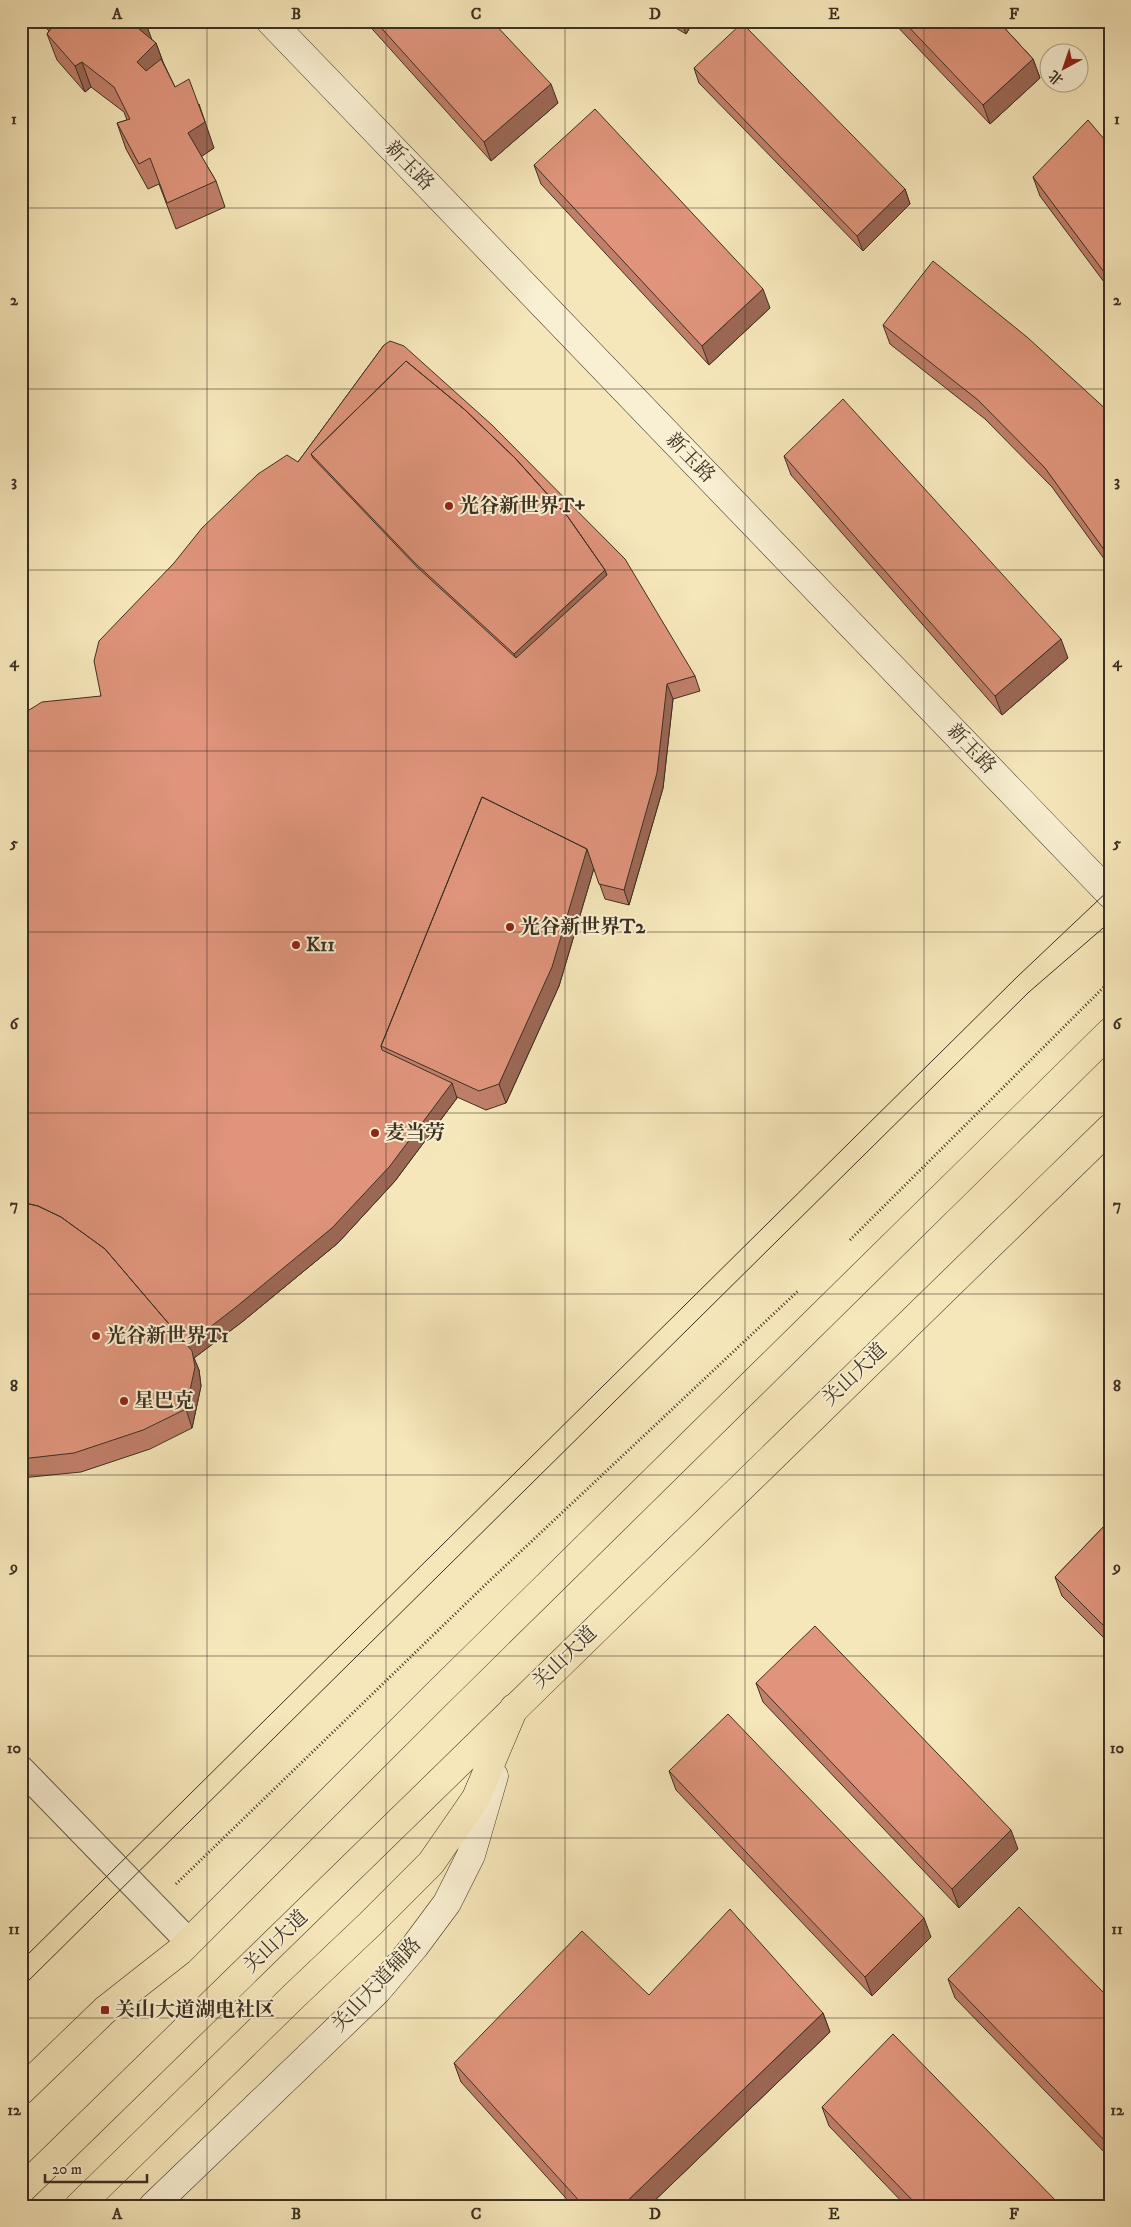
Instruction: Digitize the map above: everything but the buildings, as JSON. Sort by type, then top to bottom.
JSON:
[{"type":"main road","points":[[21,2091],[104,2010],[189,1942],[426,1705],[1110,1032]]},
{"type":"main road","name":"关山大道","points":[[21,2190],[1110,1128]]},
{"type":"main road","points":[[79,2206],[431,1863],[476,1798],[514,1708]]},
{"type":"street","name":"新玉路","points":[[270,21],[1110,894]]},
{"type":"street","name":"关山大道辅路","points":[[153,2206],[377,1991],[415,1946],[447,1903],[471,1855],[514,1708]]},
{"type":"street","points":[[21,1769],[189,1942]]},
{"type":"path","points":[[844,1246],[1110,981]]},
{"type":"path","points":[[153,1905],[214,1849],[484,1586],[801,1288]]},
{"type":"tram line","points":[[21,1961],[1017,977],[1110,889]]},
{"type":"tram line","points":[[21,1988],[1029,992],[1110,922]]},
{"type":"place","name":"光谷新世界T+","points":[[449,506]]},
{"type":"place","name":"光谷新世界T2","points":[[510,927]]},
{"type":"place","name":"K11","points":[[296,945]]},
{"type":"place","name":"麦当劳","points":[[375,1133]]},
{"type":"place","name":"光谷新世界T1","points":[[96,1336]]},
{"type":"place","name":"星巴克","points":[[124,1401]]},
{"type":"place","name":"关山大道湖电社区","points":[[105,2010]]}]
